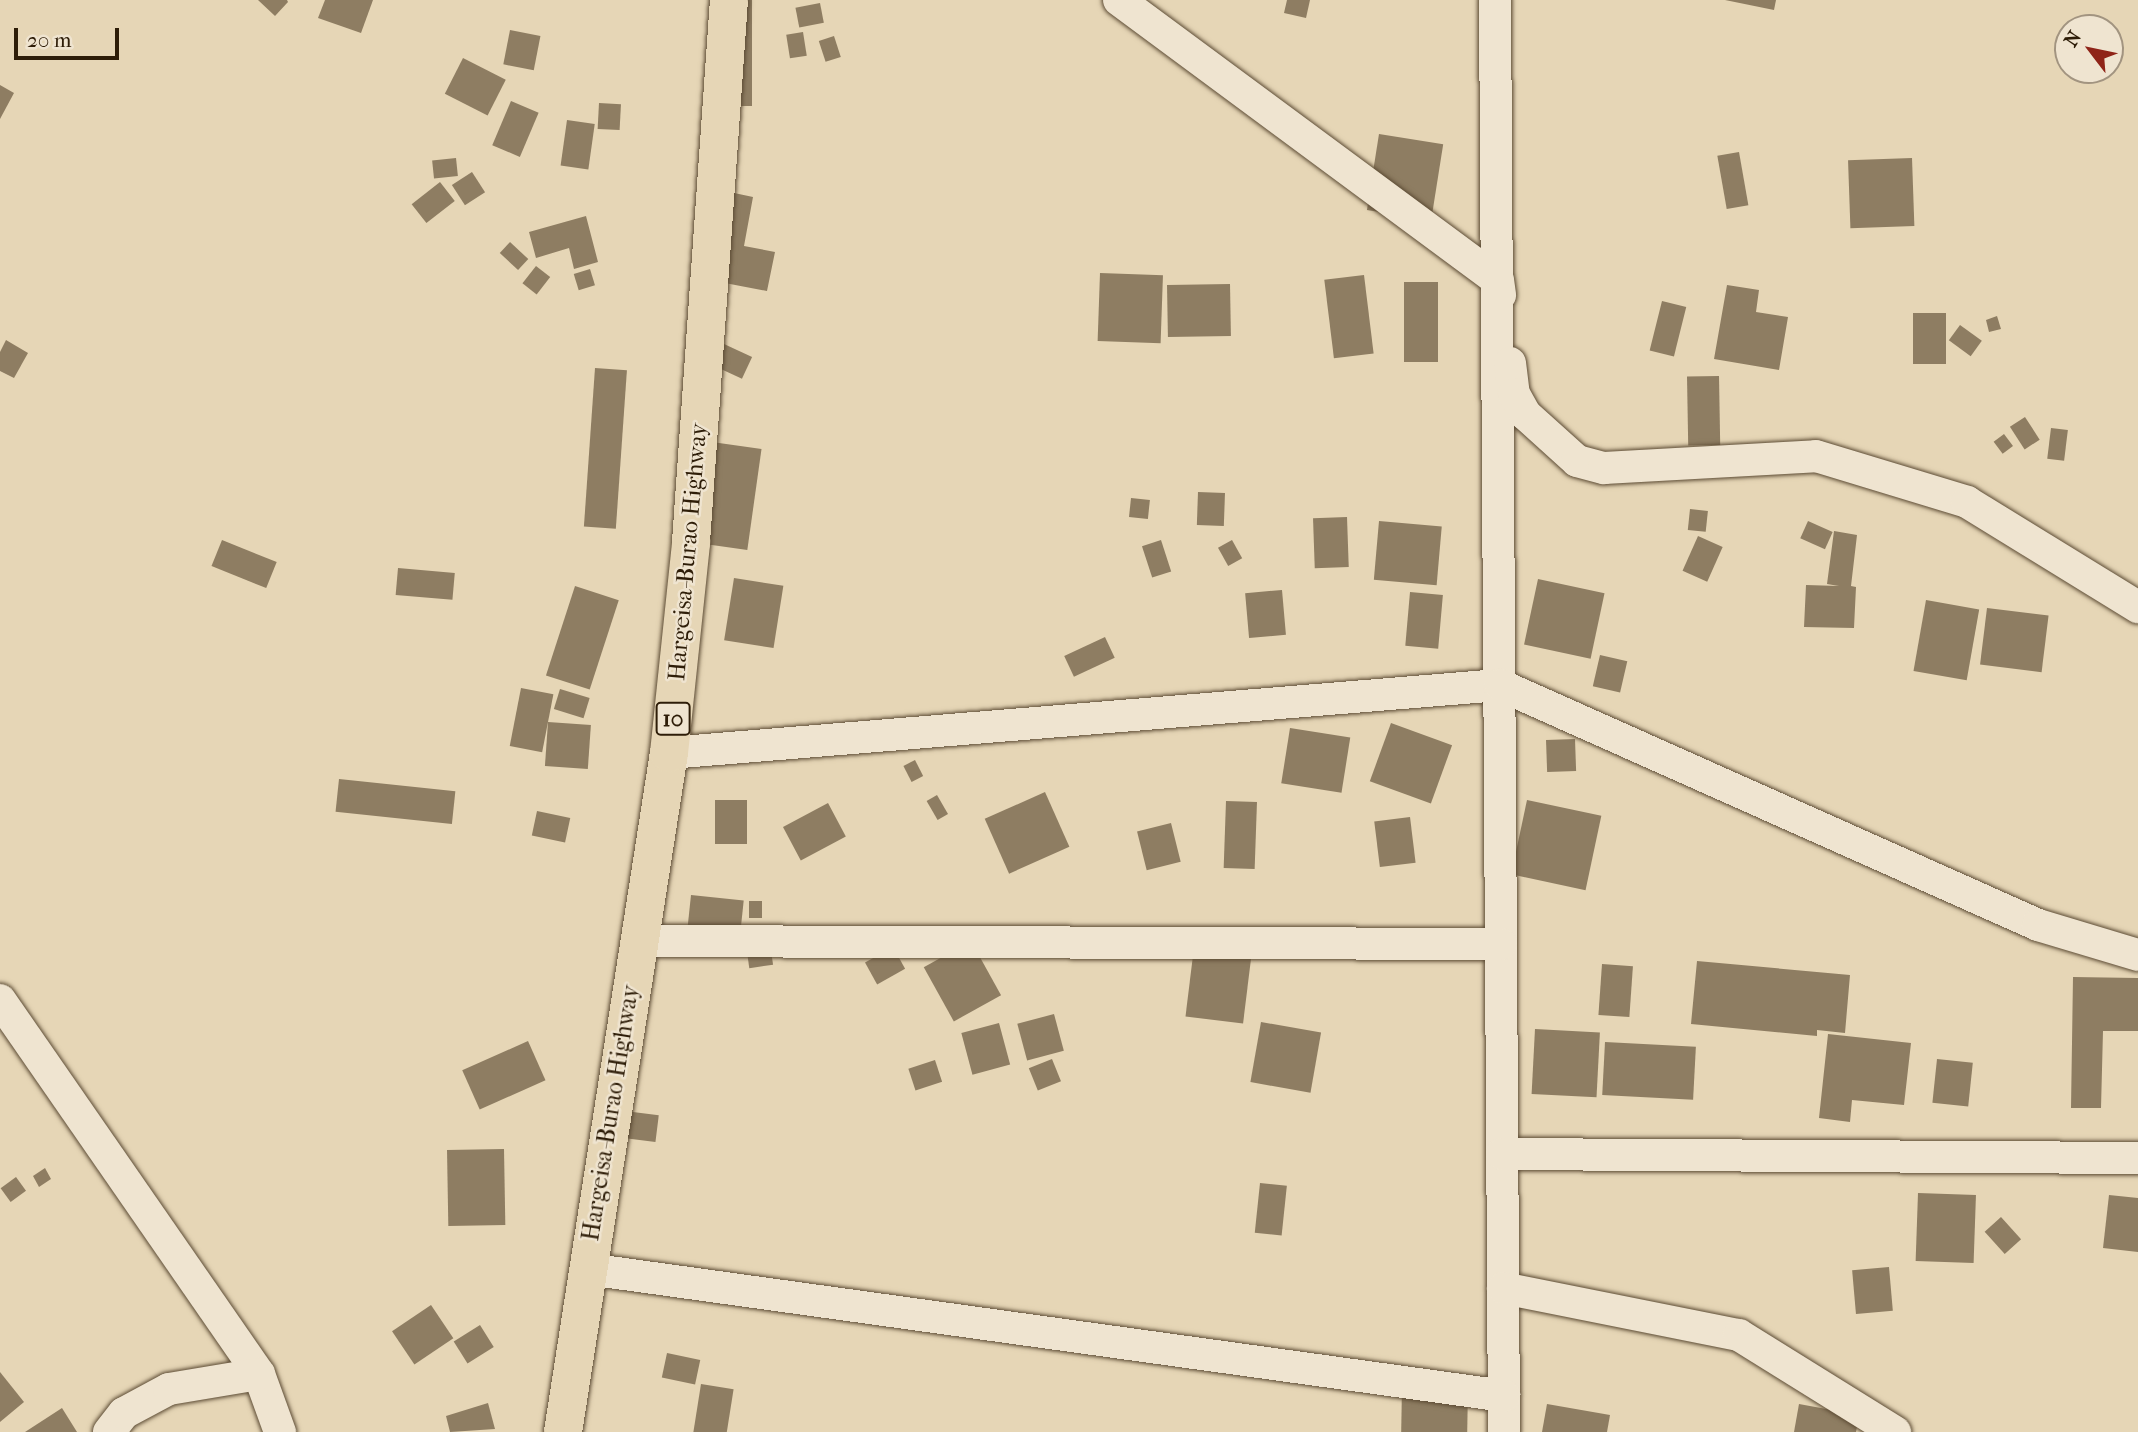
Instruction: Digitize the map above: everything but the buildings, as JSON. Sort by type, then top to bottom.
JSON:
[{"type":"highway","name":"Hargeisa-Burao Highway","points":[[563,1432],[669,754],[691,542],[729,0]]},
{"type":"street","points":[[1119,0],[1497,280],[1514,394],[1550,441],[1577,461],[1604,468],[1816,456],[1967,502],[2138,607]]},
{"type":"street","points":[[1495,0],[1504,1432]]},
{"type":"street","points":[[669,754],[1500,685],[2038,925],[2138,955]]},
{"type":"street","points":[[638,941],[1501,944]]},
{"type":"street","points":[[0,1000],[259,1374],[281,1432]]},
{"type":"street","points":[[1502,1154],[2138,1158]]},
{"type":"street","points":[[588,1269],[1504,1396]]},
{"type":"street","points":[[1503,1288],[1739,1335],[1895,1432]]},
{"type":"street","points":[[109,1432],[124,1413],[169,1389],[259,1374]]}]
